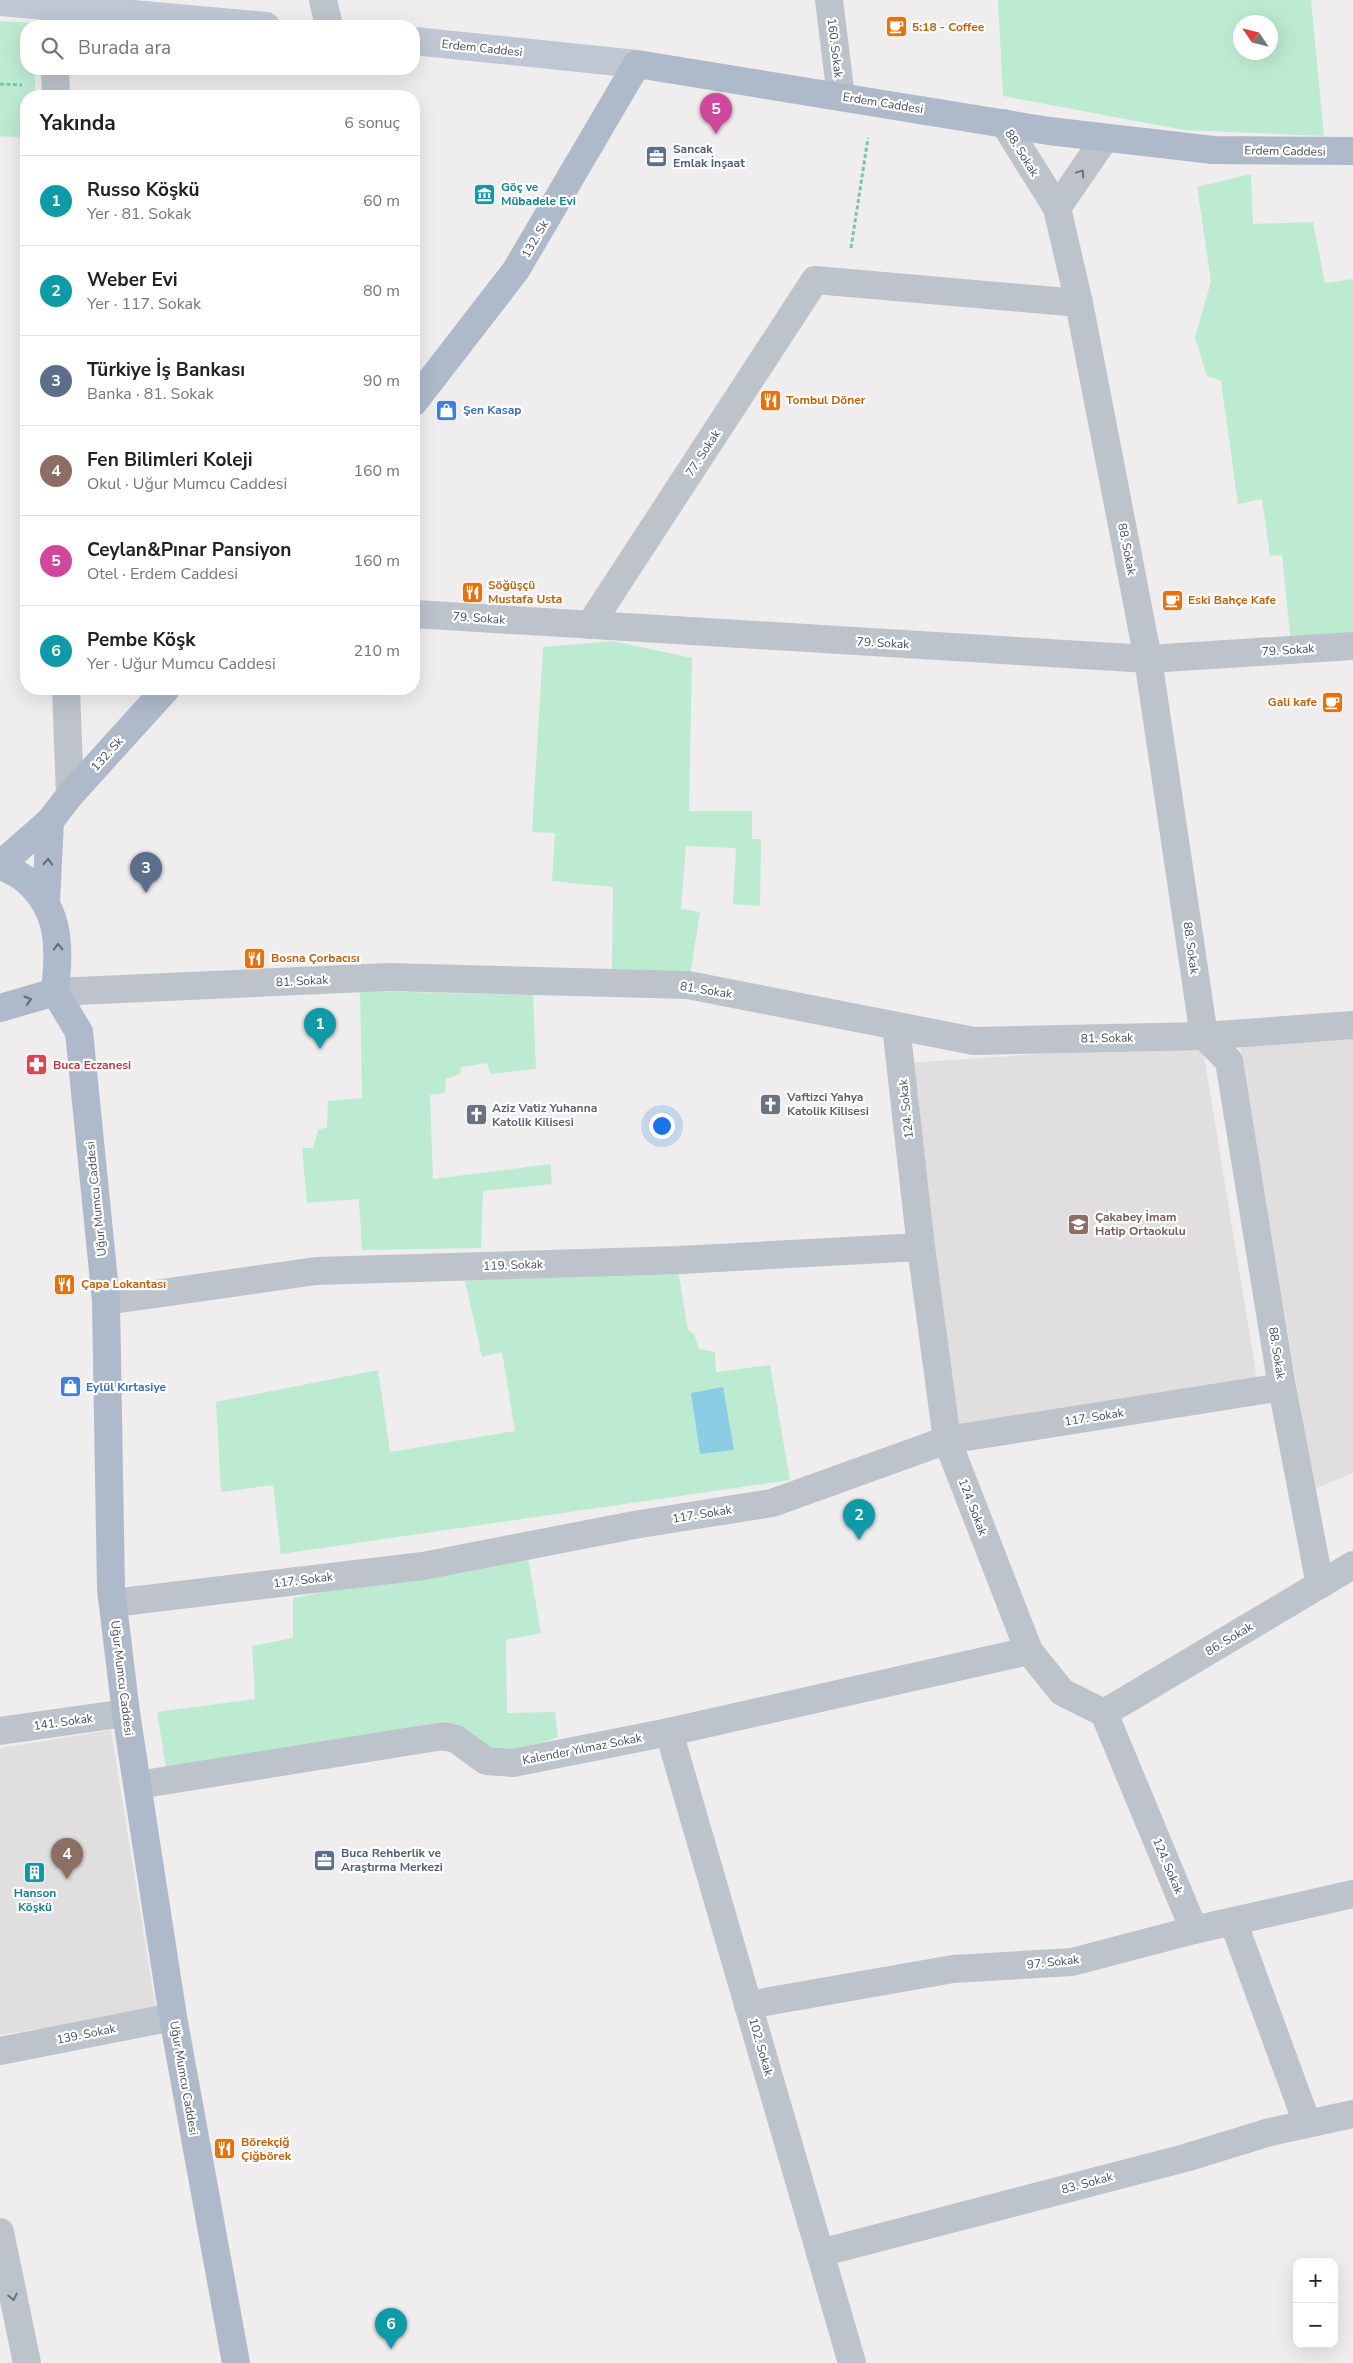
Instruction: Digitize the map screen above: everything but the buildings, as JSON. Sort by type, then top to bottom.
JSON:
[{"type":"main road","points":[[0,2],[54,10],[186,20]]},
{"type":"main road","name":"Erdem Caddesi","points":[[420,42],[637,64],[1105,138],[1213,150],[1353,151]]},
{"type":"main road","name":"132. Sk","points":[[420,394],[516,270],[637,64]]},
{"type":"main road","name":"132. Sk","points":[[0,865],[50,821],[70,795],[161,695]]},
{"type":"main road","points":[[46,903],[50,821]]},
{"type":"main road","points":[[0,865],[26,880],[46,903],[57,932],[58,962],[55,992],[0,1008]]},
{"type":"main road","name":"Uğur Mumcu Caddesi","points":[[55,992],[79,1032],[106,1301],[113,1603],[126,1713],[172,2017],[236,2363]]},
{"type":"street","points":[[323,0],[327,20]]},
{"type":"street","name":"160. Sokak","points":[[829,0],[841,97]]},
{"type":"street","points":[[55,75],[56,90]]},
{"type":"street","name":"88. Sokak","points":[[1004,123],[1057,208],[1079,303],[1148,659],[1204,1036],[1229,1061],[1282,1387],[1320,1584]]},
{"type":"street","points":[[1057,208],[1105,138]]},
{"type":"street","name":"77. Sokak","points":[[590,625],[815,280],[846,283]]},
{"type":"street","points":[[846,283],[1079,303]]},
{"type":"street","name":"79. Sokak","points":[[420,614],[1148,659],[1353,646]]},
{"type":"street","points":[[66,695],[70,795]]},
{"type":"street","name":"81. Sokak","points":[[55,992],[388,977],[688,986],[974,1040],[1204,1036],[1353,1025]]},
{"type":"street","name":"124. Sokak","points":[[896,1026],[947,1440],[1029,1651],[1062,1692],[1104,1713],[1194,1930]]},
{"type":"street","name":"119. Sokak","points":[[106,1301],[316,1271],[680,1260],[922,1247]]},
{"type":"street","name":"117. Sokak","points":[[113,1603],[423,1566],[634,1525],[772,1503],[947,1440],[1282,1387]]},
{"type":"street","name":"86. Sokak","points":[[1104,1713],[1353,1565]]},
{"type":"street","name":"Kalender Yılmaz Sokak","points":[[138,1786],[443,1736],[456,1739],[486,1761],[513,1763],[669,1732],[1029,1651]]},
{"type":"street","name":"141. Sokak","points":[[0,1731],[126,1713]]},
{"type":"street","name":"102. Sokak","points":[[669,1732],[852,2363]]},
{"type":"street","name":"97. Sokak","points":[[748,2005],[952,1969],[1072,1962],[1194,1930],[1353,1894]]},
{"type":"street","points":[[1233,1921],[1307,2123]]},
{"type":"street","name":"139. Sokak","points":[[0,2051],[172,2017]]},
{"type":"street","name":"83. Sokak","points":[[820,2253],[1185,2158],[1270,2132],[1353,2114]]},
{"type":"street","points":[[0,2232],[27,2363]]},
{"type":"path","points":[[846,283],[874,102]]},
{"type":"shaded area","points":[[1353,1036],[1353,1473],[1314,1489],[1240,1045]]},
{"type":"shaded area","name":"Çakabey İmam Hatip Ortaokulu","points":[[1202,1043],[1258,1386],[953,1433],[907,1063]]},
{"type":"shaded area","points":[[111,1730],[156,2010],[0,2035],[0,1748]]},
{"type":"green space","points":[[998,0],[1311,0],[1324,136],[1184,130],[1003,96]]},
{"type":"green space","points":[[0,21],[20,22],[20,75],[35,75],[35,90],[20,90],[20,138],[0,136]]},
{"type":"green space","points":[[1251,174],[1253,224],[1313,222],[1325,283],[1353,279],[1353,640],[1291,644],[1282,555],[1270,556],[1262,499],[1238,504],[1221,381],[1207,376],[1195,338],[1211,281],[1197,187]]},
{"type":"green space","points":[[612,641],[692,658],[689,811],[752,811],[752,839],[761,839],[760,906],[733,904],[736,848],[686,846],[681,909],[700,912],[690,976],[612,969],[613,887],[552,881],[555,833],[532,832],[543,647]]},
{"type":"green space","points":[[360,991],[533,995],[536,1069],[490,1074],[487,1063],[461,1067],[460,1074],[446,1079],[445,1093],[430,1095],[433,1179],[550,1164],[552,1184],[483,1191],[481,1248],[362,1250],[359,1199],[307,1203],[302,1148],[313,1148],[318,1130],[327,1127],[328,1101],[362,1098]]},
{"type":"green space","points":[[678,1270],[688,1330],[694,1334],[699,1349],[715,1352],[716,1372],[770,1365],[790,1480],[281,1554],[273,1485],[221,1492],[216,1402],[378,1370],[390,1452],[515,1431],[502,1352],[482,1357],[465,1281]]},
{"type":"green space","points":[[527,1552],[541,1633],[506,1640],[507,1713],[555,1712],[558,1737],[523,1749],[513,1751],[495,1750],[487,1747],[458,1727],[444,1721],[167,1774],[157,1712],[255,1699],[252,1646],[293,1638],[293,1598]]},
{"type":"water","points":[[723,1387],[734,1450],[700,1454],[691,1393]]},
{"type":"place","name":"5:18 - Coffee","points":[[896,27]]},
{"type":"place","name":"Ceylan&Pınar Pansiyon","points":[[716,134]]},
{"type":"place","name":"Sancak Emlak İnşaat","points":[[657,156]]},
{"type":"place","name":"Göç ve Mübadele Evi","points":[[485,194]]},
{"type":"place","name":"Tombul Döner","points":[[770,400]]},
{"type":"place","name":"Şen Kasap","points":[[447,410]]},
{"type":"place","name":"Söğüşçü Mustafa Usta","points":[[472,592]]},
{"type":"place","name":"Eski Bahçe Kafe","points":[[1172,600]]},
{"type":"place","name":"Gali kafe","points":[[1333,702]]},
{"type":"place","name":"Türkiye İş Bankası","points":[[146,893]]},
{"type":"place","name":"Bosna Çorbacısı","points":[[255,958]]},
{"type":"place","name":"Russo Köşkü","points":[[320,1049]]},
{"type":"place","name":"Buca Eczanesi","points":[[37,1065]]},
{"type":"place","name":"Vaftizci Yahya Katolik Kilisesi","points":[[771,1104]]},
{"type":"place","name":"Aziz Vatiz Yuhanna Katolik Kilisesi","points":[[476,1115]]},
{"type":"place","name":"Çakabey İmam Hatip Ortaokulu","points":[[1079,1224]]},
{"type":"place","name":"Çapa Lokantası","points":[[65,1284]]},
{"type":"place","name":"Eylül Kırtasiye","points":[[70,1387]]},
{"type":"place","name":"Weber Evi","points":[[859,1540]]},
{"type":"place","name":"Buca Rehberlik ve Araştırma Merkezi","points":[[325,1860]]},
{"type":"place","name":"Hanson Köşkü","points":[[35,1872]]},
{"type":"place","name":"Fen Bilimleri Koleji","points":[[67,1879]]},
{"type":"place","name":"Börekçiğ Çiğbörek","points":[[225,2149]]},
{"type":"place","name":"Pembe Köşk","points":[[391,2349]]}]
